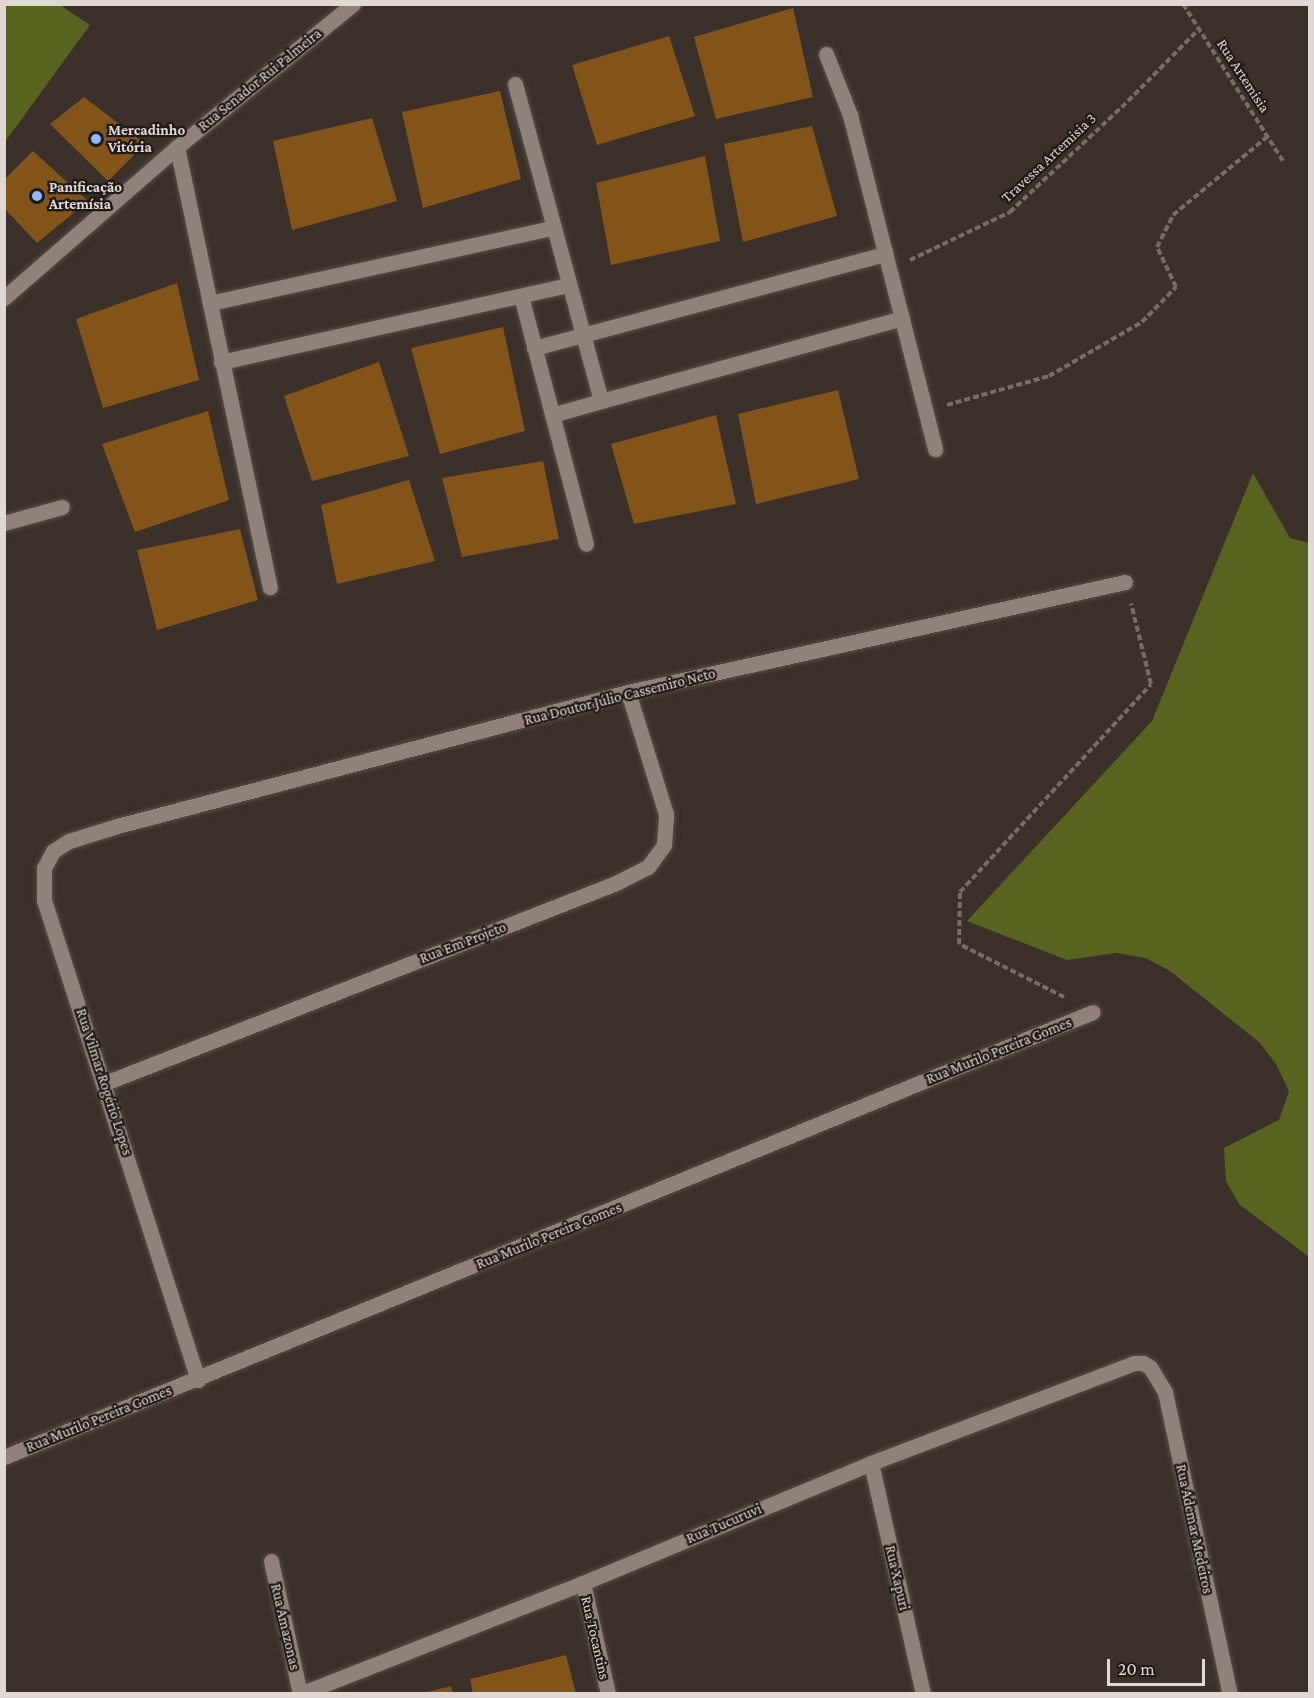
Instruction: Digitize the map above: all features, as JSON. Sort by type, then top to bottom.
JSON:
[{"type":"street","name":"Rua Senador Rui Palmeira","points":[[4,298],[177,147],[353,4]]},
{"type":"street","points":[[826,54],[850,115],[873,213],[888,262],[935,449]]},
{"type":"street","points":[[515,84],[552,228],[601,401]]},
{"type":"street","points":[[177,147],[270,587]]},
{"type":"street","points":[[210,303],[552,228]]},
{"type":"street","points":[[534,348],[888,262]]},
{"type":"street","points":[[221,362],[568,285]]},
{"type":"street","points":[[521,296],[586,544]]},
{"type":"street","points":[[552,415],[902,318]]},
{"type":"street","points":[[4,523],[62,507]]},
{"type":"street","name":"Rua Doutor Júlio Cassemiro Neto","points":[[117,826],[628,692],[1125,582]]},
{"type":"street","name":"Rua Em Projeto","points":[[105,1083],[616,883],[648,867],[664,845],[666,814],[628,692]]},
{"type":"street","name":"Rua Vilmar Rogério Lopes","points":[[117,826],[69,840],[53,851],[44,868],[44,900],[105,1083],[198,1380]]},
{"type":"street","name":"Rua Murilo Pereira Gomes","points":[[4,1457],[198,1380],[1093,1012]]},
{"type":"street","name":"Rua Tucuruvi","points":[[300,1694],[583,1583],[871,1463],[1134,1364],[1150,1367]]},
{"type":"street","name":"Rua Ademar Medeiros","points":[[1150,1367],[1165,1392],[1230,1694]]},
{"type":"street","name":"Rua Xapuri","points":[[871,1463],[923,1694]]},
{"type":"street","name":"Rua Amazonas","points":[[271,1561],[300,1694]]},
{"type":"street","name":"Rua Tocantins","points":[[583,1583],[608,1694]]},
{"type":"path","name":"Rua Artemisia","points":[[1183,4],[1283,161]]},
{"type":"path","name":"Travessa Artemisia 3","points":[[888,262],[1010,212],[1128,101],[1199,29]]},
{"type":"path","points":[[926,411],[1049,376],[1142,322],[1176,286],[1156,247],[1173,215],[1268,136]]},
{"type":"path","points":[[1093,1012],[959,944],[960,892],[1151,684],[1125,582]]},
{"type":"green space","points":[[5,4],[60,5],[90,25],[5,142]]},
{"type":"green space","points":[[1253,473],[1290,538],[1309,543],[1309,1257],[1239,1204],[1226,1181],[1224,1148],[1279,1120],[1289,1091],[1276,1064],[1259,1042],[1170,971],[1146,958],[1116,953],[1067,960],[967,921],[1152,721]]},
{"type":"building","points":[[793,8],[813,97],[716,119],[694,37]]},
{"type":"building","points":[[669,36],[695,116],[597,145],[572,65]]},
{"type":"building","points":[[500,91],[521,179],[423,208],[402,112]]},
{"type":"building","points":[[84,97],[145,144],[108,181],[50,124]]},
{"type":"building","points":[[372,118],[397,201],[292,230],[273,141]]},
{"type":"building","points":[[812,126],[837,216],[743,242],[724,144]]},
{"type":"building","points":[[33,151],[88,201],[37,243],[4,208],[4,180]]},
{"type":"building","points":[[705,156],[720,241],[611,265],[596,183]]},
{"type":"building","points":[[177,283],[199,380],[103,408],[76,319]]},
{"type":"building","points":[[503,327],[525,431],[440,454],[411,348]]},
{"type":"building","points":[[379,362],[409,456],[312,481],[284,396]]},
{"type":"building","points":[[838,390],[859,479],[756,504],[738,414]]},
{"type":"building","points":[[208,411],[229,500],[135,532],[102,444]]},
{"type":"building","points":[[716,415],[736,504],[634,524],[611,444]]},
{"type":"building","points":[[543,461],[559,539],[462,557],[442,478]]},
{"type":"building","points":[[409,480],[435,561],[337,584],[321,505]]},
{"type":"building","points":[[240,529],[258,600],[157,630],[137,550]]},
{"type":"building","points":[[566,1655],[576,1694],[473,1694],[470,1679]]},
{"type":"building","points":[[451,1686],[453,1694],[423,1694],[423,1693]]},
{"type":"place","name":"Mercadinho Vitória","points":[[96,139]]},
{"type":"place","name":"Panificação Artemísia","points":[[37,196]]}]
